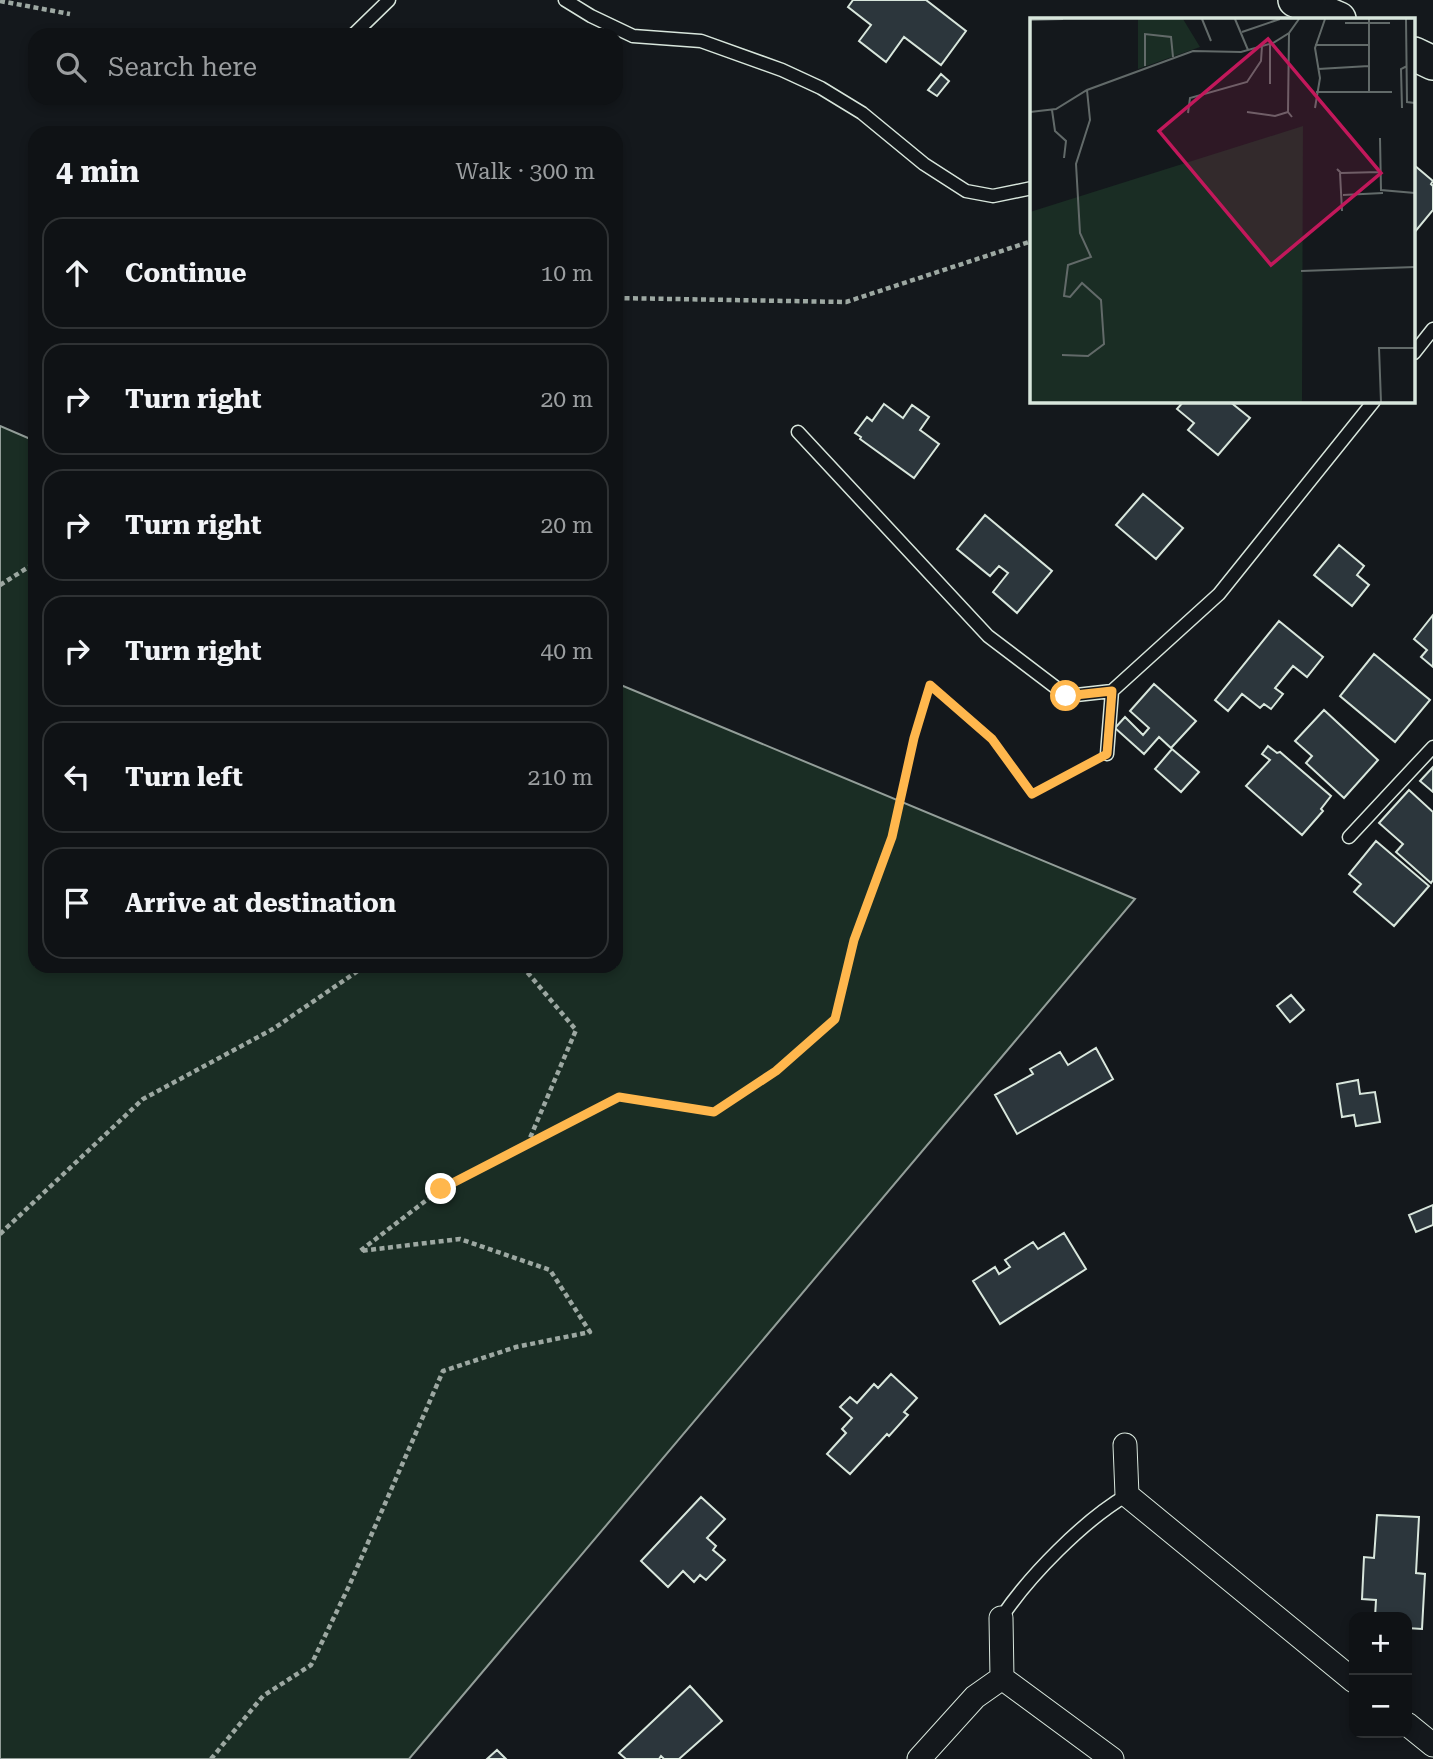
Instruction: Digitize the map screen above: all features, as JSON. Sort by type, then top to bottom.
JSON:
[{"type":"street","points":[[1295,0],[1336,18]]},
{"type":"street","points":[[1416,55],[1433,63]]},
{"type":"street","points":[[1125,1445],[1127,1495],[1171,1534],[1349,1677]]},
{"type":"street","points":[[1000,1618],[1002,1678]]},
{"type":"street","points":[[919,1759],[975,1697],[1002,1678]]},
{"type":"street","points":[[1002,1678],[1112,1759]]},
{"type":"street","points":[[1412,1729],[1433,1748],[1425,1759]]},
{"type":"lane","points":[[360,28],[389,0]]},
{"type":"lane","points":[[565,0],[616,28]]},
{"type":"lane","points":[[623,31],[633,36],[701,41],[782,70],[862,113],[924,164],[966,191],[993,196],[1030,188]]},
{"type":"lane","points":[[1416,350],[1433,329]]},
{"type":"lane","points":[[798,432],[988,636],[1066,696],[1112,691],[1219,594],[1373,402]]},
{"type":"lane","points":[[1107,754],[1112,691]]},
{"type":"lane","points":[[1349,837],[1433,747]]},
{"type":"lane","points":[[1000,1618],[1030,1580],[1103,1509],[1127,1495]]},
{"type":"path","points":[[0,1],[70,14]]},
{"type":"path","points":[[623,298],[846,302],[1030,242]]},
{"type":"path","points":[[0,585],[28,568]]},
{"type":"path","points":[[211,1759],[263,1696],[311,1665],[349,1586],[443,1371],[516,1348],[590,1332],[550,1270],[460,1239],[360,1251],[441,1189],[619,1097],[714,1112],[776,1071],[835,1019],[854,940],[892,837],[914,738],[930,685],[992,739],[1032,794],[1107,754]]},
{"type":"path","points":[[0,1234],[143,1099],[273,1028],[355,973]]},
{"type":"path","points":[[527,1145],[576,1030],[528,973]]},
{"type":"green space","points":[[0,426],[28,438],[28,973],[623,973],[623,686],[1135,899],[409,1759],[0,1759]]},
{"type":"building","points":[[853,0],[926,0],[966,31],[941,65],[904,37],[886,62],[859,41],[871,25],[848,7]]},
{"type":"building","points":[[941,74],[949,81],[937,96],[928,90]]},
{"type":"building","points":[[1416,167],[1433,181],[1433,210],[1416,231]]},
{"type":"building","points":[[1183,402],[1230,402],[1250,418],[1218,455],[1188,430],[1194,423],[1177,409]]},
{"type":"building","points":[[884,404],[903,418],[912,405],[929,417],[920,430],[939,444],[914,478],[855,433],[867,417],[872,421]]},
{"type":"building","points":[[1143,494],[1183,528],[1156,559],[1116,525]]},
{"type":"building","points":[[985,515],[1052,571],[1017,613],[993,592],[1008,573],[999,566],[990,576],[957,549]]},
{"type":"building","points":[[1339,545],[1364,566],[1357,575],[1369,585],[1352,606],[1314,575]]},
{"type":"building","points":[[1433,615],[1433,667],[1421,657],[1427,650],[1414,639]]},
{"type":"building","points":[[1279,621],[1323,657],[1307,677],[1293,666],[1275,688],[1283,694],[1271,709],[1264,704],[1260,708],[1242,694],[1228,711],[1215,700]]},
{"type":"building","points":[[1374,654],[1430,700],[1395,742],[1340,696]]},
{"type":"building","points":[[1154,684],[1196,721],[1171,748],[1159,737],[1144,754],[1115,728],[1125,717],[1143,735],[1149,728],[1130,711]]},
{"type":"building","points":[[1324,710],[1378,760],[1344,798],[1306,763],[1312,756],[1295,741]]},
{"type":"building","points":[[1268,746],[1277,753],[1280,752],[1331,796],[1321,809],[1323,811],[1302,835],[1246,786],[1270,760],[1262,754]]},
{"type":"building","points":[[1172,749],[1199,772],[1181,792],[1155,769]]},
{"type":"building","points":[[1433,767],[1433,792],[1420,781]]},
{"type":"building","points":[[1409,790],[1433,812],[1431,883],[1396,852],[1403,844],[1379,823]]},
{"type":"building","points":[[1376,841],[1429,886],[1394,926],[1354,892],[1361,884],[1349,874]]},
{"type":"building","points":[[1291,995],[1304,1010],[1290,1022],[1277,1006]]},
{"type":"building","points":[[1096,1048],[1113,1079],[1017,1134],[995,1095],[1033,1074],[1030,1069],[1060,1052],[1068,1065]]},
{"type":"building","points":[[1358,1080],[1360,1094],[1375,1092],[1380,1122],[1356,1126],[1354,1115],[1342,1117],[1337,1084]]},
{"type":"building","points":[[1433,1205],[1433,1225],[1416,1232],[1409,1215]]},
{"type":"building","points":[[1064,1233],[1086,1269],[1000,1324],[973,1281],[995,1267],[999,1274],[1010,1267],[1005,1260],[1033,1242],[1038,1249]]},
{"type":"building","points":[[891,1374],[917,1398],[904,1412],[908,1415],[850,1474],[827,1454],[846,1433],[842,1429],[852,1418],[840,1407],[850,1397],[857,1403],[874,1384],[878,1388]]},
{"type":"building","points":[[701,1497],[725,1519],[707,1538],[716,1546],[713,1550],[725,1560],[706,1580],[700,1575],[694,1582],[683,1571],[668,1587],[641,1561]]},
{"type":"building","points":[[1377,1515],[1419,1517],[1416,1573],[1425,1574],[1422,1629],[1412,1628],[1412,1612],[1375,1612],[1376,1600],[1362,1599],[1364,1557],[1374,1558]]},
{"type":"building","points":[[690,1686],[722,1721],[679,1759],[664,1759],[661,1756],[659,1759],[626,1759],[619,1753]]},
{"type":"building","points":[[497,1750],[506,1759],[487,1759]]},
{"type":"route","points":[[441,1189],[619,1097],[714,1112],[776,1071],[835,1019],[854,940],[892,837],[914,738],[930,685],[992,739],[1032,794],[1107,754],[1112,691],[1066,696]]}]
